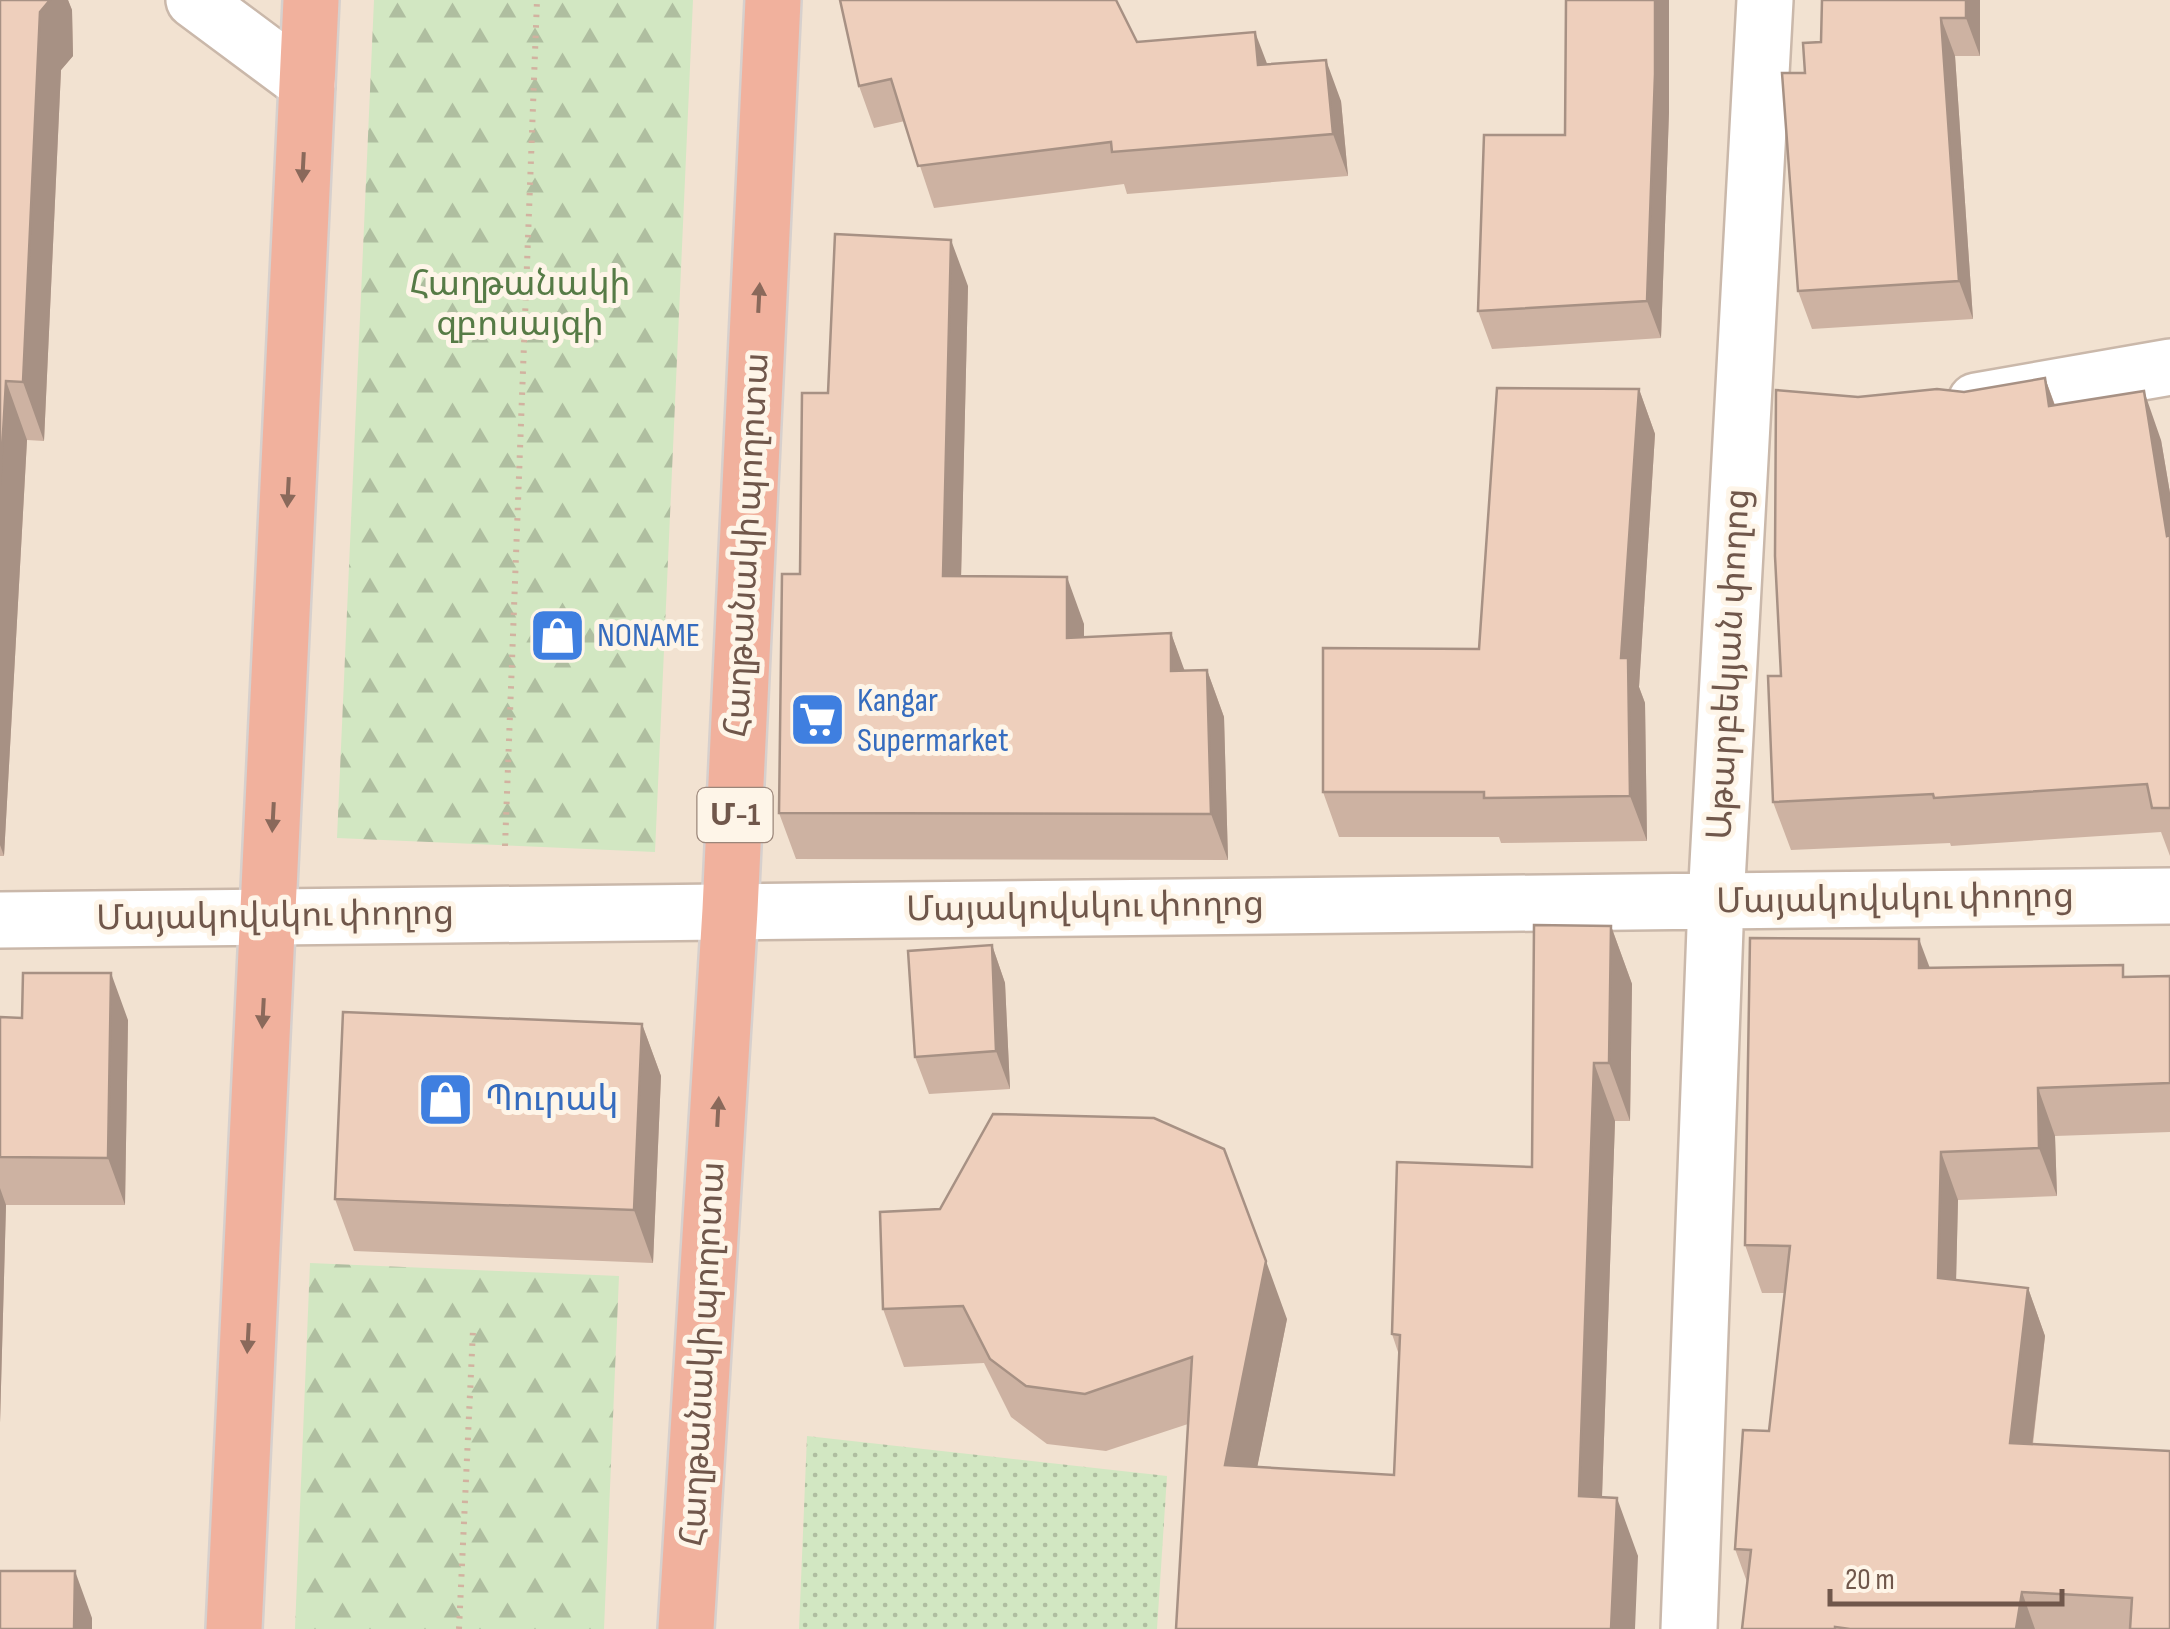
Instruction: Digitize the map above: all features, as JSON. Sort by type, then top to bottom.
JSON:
[{"type":"highway","points":[[234,1629],[311,0]]},
{"type":"highway","name":"Հաղթանակի պողոտա","points":[[686,1629],[730,910],[773,0]]},
{"type":"street","points":[[194,0],[308,84]]},
{"type":"street","name":"Աթարբեկյան փողոց","points":[[1689,1629],[1716,901],[1765,0]]},
{"type":"street","points":[[1931,406],[2170,367]]},
{"type":"street","points":[[1746,370],[1792,407]]},
{"type":"street","name":"Մայակովսկու փողոց","points":[[0,920],[2170,896]]},
{"type":"path","points":[[505,846],[537,0]]},
{"type":"path","points":[[459,1629],[473,1330]]},
{"type":"shaded area","points":[[0,0],[2170,0],[2170,1629],[0,1629]]},
{"type":"green space","name":"Հաղթանակի զբոսայգի","points":[[374,0],[693,0],[655,852],[337,838]]},
{"type":"green space","points":[[310,1263],[619,1276],[604,1629],[295,1629]]},
{"type":"green space","points":[[807,1436],[1167,1476],[1157,1629],[799,1629]]},
{"type":"building","points":[[0,0],[50,0],[40,12],[23,382],[6,381],[0,486]]},
{"type":"building","points":[[840,0],[1116,0],[1137,42],[1255,32],[1258,65],[1326,60],[1333,134],[1112,152],[1111,142],[918,166],[891,79],[859,86]]},
{"type":"building","points":[[1566,0],[1655,0],[1647,301],[1478,311],[1484,135],[1565,135]]},
{"type":"building","points":[[1822,0],[1966,0],[1966,18],[1941,18],[1959,281],[1798,291],[1782,73],[1805,73],[1803,43],[1821,42]]},
{"type":"building","points":[[835,234],[951,240],[943,576],[1067,577],[1067,638],[1171,633],[1171,671],[1207,670],[1211,814],[779,813],[782,574],[800,574],[802,393],[828,393]]},
{"type":"building","points":[[2045,378],[2049,406],[2144,391],[2167,536],[2170,535],[2170,808],[2152,808],[2147,784],[1934,798],[1933,794],[1773,802],[1768,676],[1781,676],[1775,556],[1776,390],[1858,397],[1937,389],[1964,392]]},
{"type":"building","points":[[1497,388],[1639,389],[1621,658],[1628,658],[1630,796],[1484,798],[1484,792],[1323,792],[1323,648],[1479,649]]},
{"type":"building","points":[[1534,925],[1611,926],[1609,1063],[1594,1063],[1579,1496],[1617,1498],[1611,1629],[1176,1629],[1192,1357],[1085,1394],[1026,1386],[990,1359],[963,1306],[883,1309],[880,1212],[940,1209],[993,1114],[1154,1118],[1224,1149],[1266,1261],[1225,1465],[1394,1475],[1400,1335],[1392,1334],[1397,1162],[1532,1167]]},
{"type":"building","points":[[1750,938],[1919,939],[1919,968],[2123,965],[2123,977],[2170,976],[2170,1083],[2038,1088],[2039,1148],[1941,1152],[1938,1278],[2028,1288],[2010,1443],[2170,1451],[2170,1629],[2130,1629],[2132,1598],[2022,1592],[2016,1629],[1742,1629],[1751,1550],[1735,1549],[1743,1430],[1769,1431],[1790,1246],[1745,1245]]},
{"type":"building","points":[[992,945],[996,1051],[915,1057],[908,951]]},
{"type":"building","points":[[23,973],[111,973],[108,1158],[0,1157],[0,1017],[22,1018]]},
{"type":"building","points":[[343,1012],[642,1024],[634,1210],[335,1199]]},
{"type":"building","points":[[0,1571],[75,1571],[74,1629],[0,1629]]},
{"type":"place","name":"NONAME","points":[[558,635]]},
{"type":"place","name":"Kangar Supermarket","points":[[818,720]]},
{"type":"place","name":"Պուրակ","points":[[446,1099]]}]
